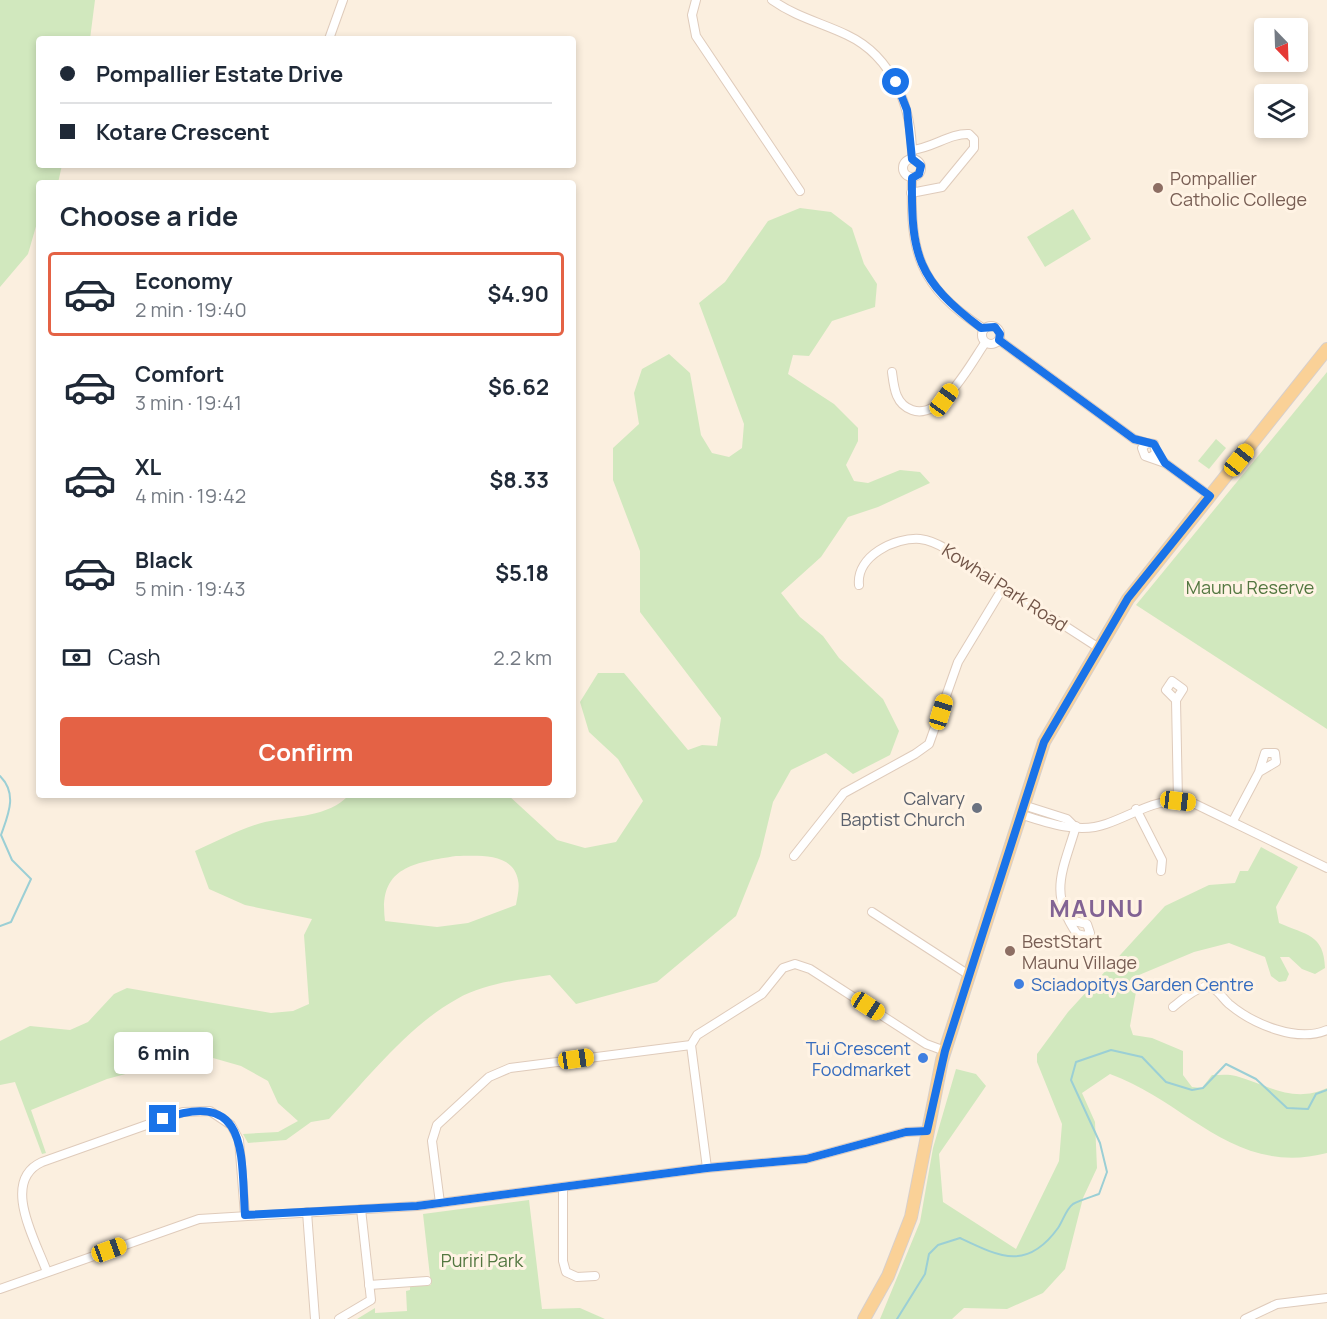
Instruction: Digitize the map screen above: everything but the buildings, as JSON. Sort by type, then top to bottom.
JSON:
[{"type":"main road","points":[[864,1319],[878,1296],[904,1238],[916,1198],[927,1131],[945,1051],[1044,742],[1099,648],[1146,576],[1327,349]]},
{"type":"street","points":[[330,36],[343,0]]},
{"type":"street","points":[[696,0],[692,15],[696,36],[800,191]]},
{"type":"street","points":[[772,0],[802,18],[848,35],[874,53],[896,82],[904,102],[912,154],[921,169],[917,176],[912,178],[914,243],[928,278],[946,301],[984,329],[995,327],[1000,334],[999,340],[994,344],[985,343]]},
{"type":"street","points":[[911,193],[942,187],[974,148],[974,139],[969,134],[960,134],[912,154]]},
{"type":"street","points":[[984,329],[981,335],[985,343]]},
{"type":"street","points":[[999,340],[1144,446],[1154,444],[1154,454]]},
{"type":"street","points":[[892,372],[896,395],[904,407],[917,412],[932,410],[944,400],[985,343]]},
{"type":"street","points":[[1144,446],[1144,456],[1154,454]]},
{"type":"street","points":[[1154,454],[1210,496]]},
{"type":"street","name":"Kowhai Park Road","points":[[859,585],[860,571],[881,549],[900,541],[920,539],[938,544],[1099,648]]},
{"type":"street","points":[[794,856],[836,800],[929,744],[958,662],[1004,586]]},
{"type":"street","points":[[1176,700],[1178,801]]},
{"type":"street","points":[[1233,821],[1259,772]]},
{"type":"street","points":[[1021,809],[1067,819],[1074,826],[1105,824],[1136,809],[1178,801],[1204,806],[1327,868]]},
{"type":"street","points":[[1136,809],[1162,860],[1161,871]]},
{"type":"street","points":[[1070,920],[1061,905],[1059,889],[1074,826]]},
{"type":"street","points":[[872,912],[969,975]]},
{"type":"street","points":[[707,1168],[691,1045],[698,1035],[762,994],[783,968],[795,964],[810,969],[926,1044],[945,1051]]},
{"type":"street","points":[[1173,1007],[1204,987],[1213,988],[1237,1009],[1296,1035],[1316,1034],[1327,1030]]},
{"type":"street","points":[[440,1203],[432,1151],[433,1133],[442,1118],[495,1072],[510,1068],[691,1045]]},
{"type":"street","points":[[47,1272],[22,1201],[21,1185],[25,1174],[42,1162],[183,1112],[210,1111],[225,1119],[236,1133],[241,1148],[245,1215]]},
{"type":"street","points":[[0,1289],[191,1221],[245,1215],[440,1203],[707,1168],[806,1159],[906,1132],[927,1131]]},
{"type":"street","points":[[563,1187],[563,1261],[566,1272],[577,1276],[595,1276]]},
{"type":"street","points":[[339,1319],[369,1304],[371,1300],[361,1209]]},
{"type":"street","points":[[307,1212],[315,1319]]},
{"type":"street","points":[[369,1285],[427,1281]]},
{"type":"street","points":[[1245,1319],[1277,1304],[1327,1299]]},
{"type":"green space","points":[[0,0],[95,0],[90,36],[36,36],[36,168],[61,168],[59,180],[36,180],[36,226],[28,254],[0,287]]},
{"type":"green space","points":[[800,208],[831,212],[852,228],[864,264],[877,284],[875,307],[832,321],[809,356],[793,355],[788,374],[834,404],[858,428],[858,441],[846,465],[854,481],[868,483],[900,470],[920,472],[930,483],[878,507],[848,517],[821,557],[781,593],[800,617],[823,636],[839,658],[883,699],[899,731],[890,755],[853,774],[826,753],[791,770],[773,802],[760,856],[736,916],[657,982],[576,1004],[550,975],[479,989],[457,999],[422,1023],[329,1119],[311,1122],[286,1140],[248,1143],[243,1134],[278,1132],[298,1121],[278,1103],[268,1081],[241,1066],[192,1052],[170,1059],[170,1062],[107,1079],[31,1110],[46,1153],[42,1154],[15,1082],[0,1085],[0,1041],[30,1026],[70,1030],[88,1022],[114,994],[127,988],[271,1013],[293,1011],[309,1004],[304,935],[312,919],[245,905],[209,889],[195,851],[238,831],[265,822],[321,812],[346,798],[511,798],[557,840],[585,848],[616,842],[643,801],[618,759],[589,732],[580,702],[598,673],[624,673],[688,750],[702,745],[717,746],[721,718],[640,612],[640,551],[613,480],[613,448],[639,424],[634,393],[642,369],[669,354],[690,373],[701,435],[712,453],[729,457],[742,448],[744,424],[699,303],[725,282],[768,221]],"holes":[[[456,856],[484,856],[502,860],[515,871],[519,883],[516,905],[468,923],[437,927],[385,921],[384,903],[387,889],[402,871],[413,865]]]},
{"type":"green space","points":[[1073,209],[1091,239],[1045,267],[1027,237]]},
{"type":"green space","name":"Maunu Reserve","points":[[1327,372],[1327,729],[1136,605]]},
{"type":"green space","points":[[1216,439],[1226,448],[1209,469],[1198,461]]},
{"type":"green space","points":[[1261,847],[1298,867],[1276,907],[1279,923],[1312,937],[1321,948],[1325,968],[1315,974],[1302,969],[1289,957],[1280,957],[1289,974],[1286,981],[1279,982],[1271,976],[1265,957],[1229,943],[1194,952],[1139,975],[1130,1026],[1133,1035],[1152,1038],[1183,1051],[1183,1075],[1192,1087],[1202,1088],[1212,1075],[1224,1075],[1236,1076],[1292,1094],[1315,1092],[1327,1088],[1327,1153],[1294,1158],[1265,1155],[1238,1146],[1138,1086],[1110,1074],[1082,1093],[1095,1122],[1097,1168],[1083,1198],[1065,1269],[1043,1293],[1007,1309],[964,1308],[952,1319],[880,1319],[920,1222],[933,1148],[956,1069],[976,1074],[986,1086],[939,1154],[943,1202],[1016,1249],[1059,1161],[1062,1124],[1037,1062],[1037,1054],[1068,1012],[1165,906],[1209,885],[1235,883],[1240,871],[1248,871]]},
{"type":"green space","name":"Puriri Park","points":[[529,1200],[542,1309],[580,1308],[605,1319],[357,1319],[375,1308],[375,1313],[407,1311],[406,1291],[410,1290],[410,1286],[431,1285],[423,1214]]},
{"type":"waterway","points":[[0,776],[9,790],[10,797],[9,812],[1,835],[12,860],[31,879],[11,922],[0,926]]},
{"type":"waterway","points":[[897,1319],[925,1274],[929,1254],[938,1245],[960,1238],[1000,1255],[1024,1255],[1047,1242],[1073,1204],[1099,1194],[1107,1172],[1100,1143],[1071,1080],[1076,1062],[1111,1050],[1142,1057],[1166,1082],[1192,1090],[1203,1088],[1226,1064],[1256,1079],[1287,1108],[1308,1109],[1316,1094],[1327,1090]]},
{"type":"place","name":"Pompallier Catholic College","points":[[1158,188]]},
{"type":"place","name":"Calvary Baptist Church","points":[[977,808]]},
{"type":"place","name":"BestStart Maunu Village","points":[[1010,951]]},
{"type":"place","name":"Sciadopitys Garden Centre","points":[[1019,984]]},
{"type":"place","name":"Tui Crescent Foodmarket","points":[[923,1058]]},
{"type":"district","name":"MAUNU","points":[[1097,907]]},
{"type":"route","points":[[163,1119],[183,1112],[201,1110],[218,1115],[231,1125],[241,1148],[245,1215],[417,1206],[707,1168],[806,1159],[906,1132],[927,1131],[942,1060],[1044,742],[1128,598],[1210,496],[1165,463],[1154,444],[1138,438],[1134,439],[999,340],[998,329],[992,326],[981,328],[955,309],[933,286],[920,262],[913,235],[912,178],[919,174],[921,166],[918,161],[912,159],[907,110],[896,82]]}]
